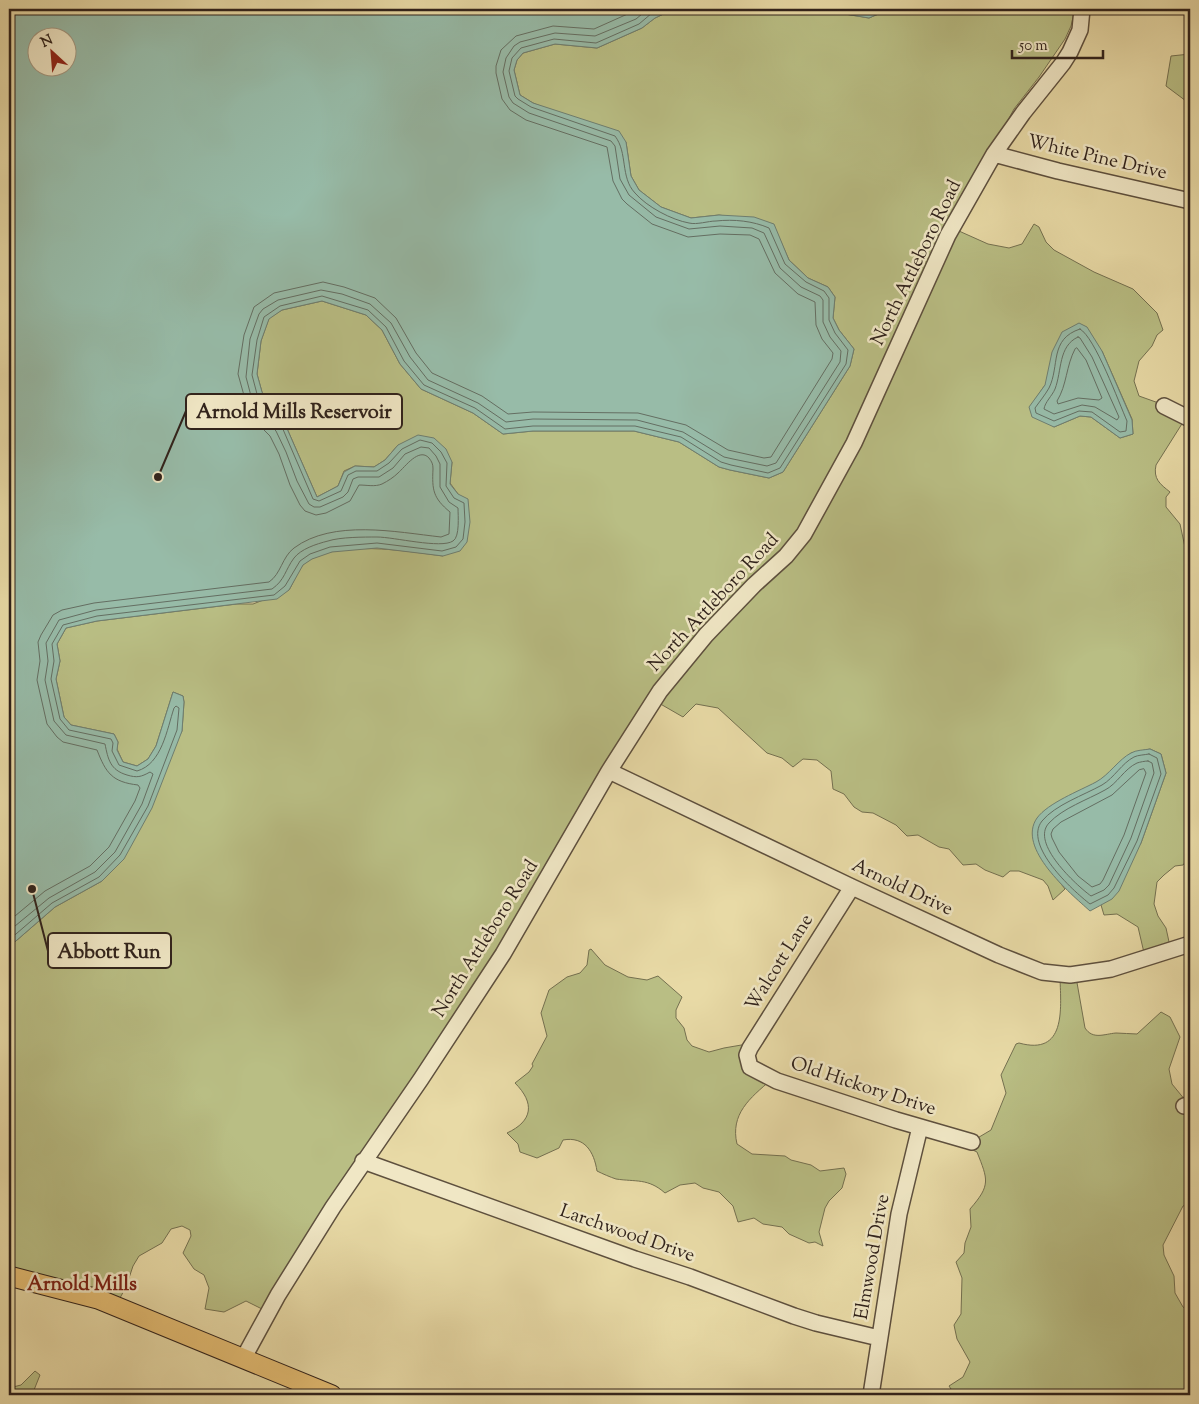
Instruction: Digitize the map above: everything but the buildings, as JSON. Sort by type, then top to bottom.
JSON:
[{"type":"main road","points":[[9,1276],[98,1299],[332,1395]]},
{"type":"street","name":"North Attleboro Road","points":[[244,1359],[278,1295],[363,1161],[421,1079],[503,954],[609,771],[660,691],[696,646],[754,585],[786,556],[804,534],[854,443],[948,235],[994,154],[1070,52],[1080,30],[1082,9]]},
{"type":"street","name":"White Pine Drive","points":[[994,154],[1058,171],[1190,201]]},
{"type":"street","points":[[1164,406],[1190,420]]},
{"type":"street","name":"Arnold Drive","points":[[609,771],[852,887],[999,955],[1042,972],[1070,975],[1111,970],[1190,944]]},
{"type":"street","name":"Walcott Lane","points":[[748,1060],[747,1055],[750,1048],[852,887]]},
{"type":"street","name":"Old Hickory Drive","points":[[748,1060],[750,1067],[756,1072],[777,1081],[972,1142]]},
{"type":"street","name":"Elmwood Drive","points":[[871,1395],[898,1214],[920,1127]]},
{"type":"street","name":"Larchwood Drive","points":[[363,1161],[690,1277],[794,1316],[879,1338]]},
{"type":"green space","points":[[687,9],[768,9],[786,12],[821,10],[869,18],[886,9],[1075,9],[1071,26],[1065,39],[1014,109],[950,227],[988,244],[1009,248],[1022,244],[1034,224],[1039,227],[1046,242],[1054,250],[1094,272],[1133,289],[1157,313],[1163,330],[1157,335],[1152,346],[1139,361],[1134,381],[1139,396],[1167,406],[1185,419],[1156,465],[1155,470],[1158,481],[1170,492],[1166,497],[1166,507],[1180,524],[1186,552],[1190,555],[1190,856],[1183,865],[1175,866],[1157,882],[1154,904],[1158,916],[1166,928],[1171,951],[1145,957],[1138,927],[1117,914],[1104,915],[1101,905],[1141,843],[1166,773],[1161,754],[1150,749],[1131,753],[1101,780],[1050,807],[1044,862],[1065,889],[1053,900],[1048,886],[1043,880],[1019,871],[1010,871],[1003,877],[985,870],[976,864],[963,865],[949,849],[939,847],[918,835],[907,836],[896,825],[873,813],[862,812],[854,807],[844,794],[833,789],[831,771],[817,760],[803,759],[793,767],[782,758],[767,753],[718,708],[696,704],[683,717],[657,702],[274,1315],[246,1301],[224,1312],[205,1309],[209,1288],[204,1275],[194,1269],[183,1253],[191,1236],[190,1230],[182,1226],[171,1229],[162,1243],[139,1256],[115,1307],[9,1279],[9,947],[55,907],[102,881],[182,731],[183,696],[173,692],[156,746],[148,759],[137,766],[123,762],[117,749],[118,742],[114,734],[71,725],[64,717],[56,679],[60,661],[57,644],[66,628],[97,621],[237,604],[253,604],[289,590],[305,563],[334,551],[372,549],[443,556],[458,494],[450,483],[452,462],[398,445],[385,460],[374,467],[355,466],[344,471],[338,486],[317,497],[285,424],[271,410],[262,392],[257,374],[261,341],[269,318],[282,310],[322,301],[366,315],[382,330],[400,364],[421,389],[473,413],[503,434],[533,431],[634,431],[679,442],[719,467],[769,478],[783,472],[850,366],[854,349],[839,330],[833,318],[835,297],[828,287],[808,278],[789,260],[773,224],[719,215],[691,218],[661,207],[639,190],[631,176],[626,142],[533,103],[520,95],[514,70],[517,60],[523,53],[555,44],[597,48],[642,28],[655,18],[670,11]],"holes":[[[1102,351],[1132,419],[1133,434],[1120,438],[1091,417],[1080,416],[1054,427],[1030,407],[1045,385]]]},
{"type":"green space","points":[[1190,54],[1190,104],[1166,86],[1171,56]]},
{"type":"green space","points":[[591,949],[605,965],[628,977],[647,980],[658,976],[682,997],[676,1010],[676,1018],[684,1028],[687,1040],[692,1046],[709,1052],[753,1043],[753,1058],[771,1080],[749,1100],[739,1115],[736,1124],[737,1144],[752,1154],[785,1156],[791,1160],[811,1165],[820,1171],[844,1168],[846,1174],[842,1188],[825,1208],[819,1232],[823,1246],[815,1242],[809,1243],[789,1234],[782,1227],[763,1224],[754,1218],[738,1222],[733,1206],[719,1192],[703,1188],[695,1183],[680,1185],[665,1193],[647,1183],[616,1179],[606,1175],[597,1171],[591,1152],[583,1143],[577,1140],[563,1140],[559,1148],[537,1158],[520,1152],[518,1144],[507,1133],[522,1123],[528,1111],[526,1098],[515,1083],[529,1072],[547,1036],[541,1013],[549,990],[567,977],[580,973],[587,965],[589,950]]},
{"type":"green space","points":[[1076,977],[1085,1028],[1088,1032],[1095,1035],[1137,1034],[1161,1012],[1170,1017],[1180,1037],[1169,1069],[1172,1084],[1190,1106],[1190,1203],[1183,1206],[1163,1245],[1164,1255],[1174,1276],[1175,1293],[1183,1307],[1190,1311],[1190,1395],[955,1395],[949,1386],[963,1377],[970,1362],[957,1339],[954,1325],[961,1314],[962,1278],[956,1262],[964,1253],[965,1243],[971,1227],[970,1209],[977,1201],[986,1182],[984,1169],[977,1152],[964,1146],[991,1130],[1006,1093],[1001,1075],[1016,1044],[1034,1045],[1045,1043],[1053,1037],[1060,1016],[1060,978]]},
{"type":"green space","points":[[35,1371],[40,1375],[32,1395],[9,1395],[9,1388],[21,1385]]},
{"type":"water","points":[[9,9],[687,9],[670,11],[655,18],[642,28],[597,48],[555,44],[523,53],[517,60],[514,70],[520,95],[533,103],[619,131],[626,142],[631,176],[639,190],[661,207],[691,218],[719,215],[754,217],[774,224],[789,260],[808,278],[828,287],[835,297],[833,318],[839,330],[854,349],[850,366],[783,472],[769,478],[719,467],[679,442],[634,431],[533,431],[503,434],[473,413],[421,389],[400,364],[382,330],[366,315],[322,301],[282,310],[269,319],[261,341],[257,374],[262,392],[271,410],[285,424],[317,497],[338,486],[344,472],[355,466],[374,467],[385,460],[398,445],[418,435],[434,438],[446,449],[452,462],[450,484],[458,494],[468,499],[470,522],[467,542],[460,551],[443,556],[377,548],[332,552],[312,559],[303,565],[289,590],[277,599],[97,621],[66,628],[57,644],[60,661],[56,679],[64,717],[71,725],[114,734],[118,742],[117,750],[123,762],[137,766],[148,759],[156,746],[173,692],[183,696],[184,702],[182,731],[152,808],[124,859],[102,881],[55,907],[9,947]]},
{"type":"water","points":[[768,9],[886,9],[869,18],[821,10],[786,12]]},
{"type":"water","points":[[1079,323],[1087,327],[1102,351],[1132,420],[1133,434],[1120,438],[1091,417],[1080,416],[1054,427],[1032,417],[1029,407],[1045,385],[1052,352],[1062,332]]},
{"type":"water","points":[[1150,749],[1161,754],[1166,773],[1141,843],[1119,891],[1112,899],[1090,911],[1048,869],[1039,856],[1032,830],[1037,818],[1048,807],[1101,779],[1131,753]]},
{"type":"place","name":"Arnold Mills Reservoir","points":[[158,477]]},
{"type":"place","name":"Abbott Run","points":[[32,889]]},
{"type":"district","name":"Arnold Mills","points":[[82,1285]]}]
